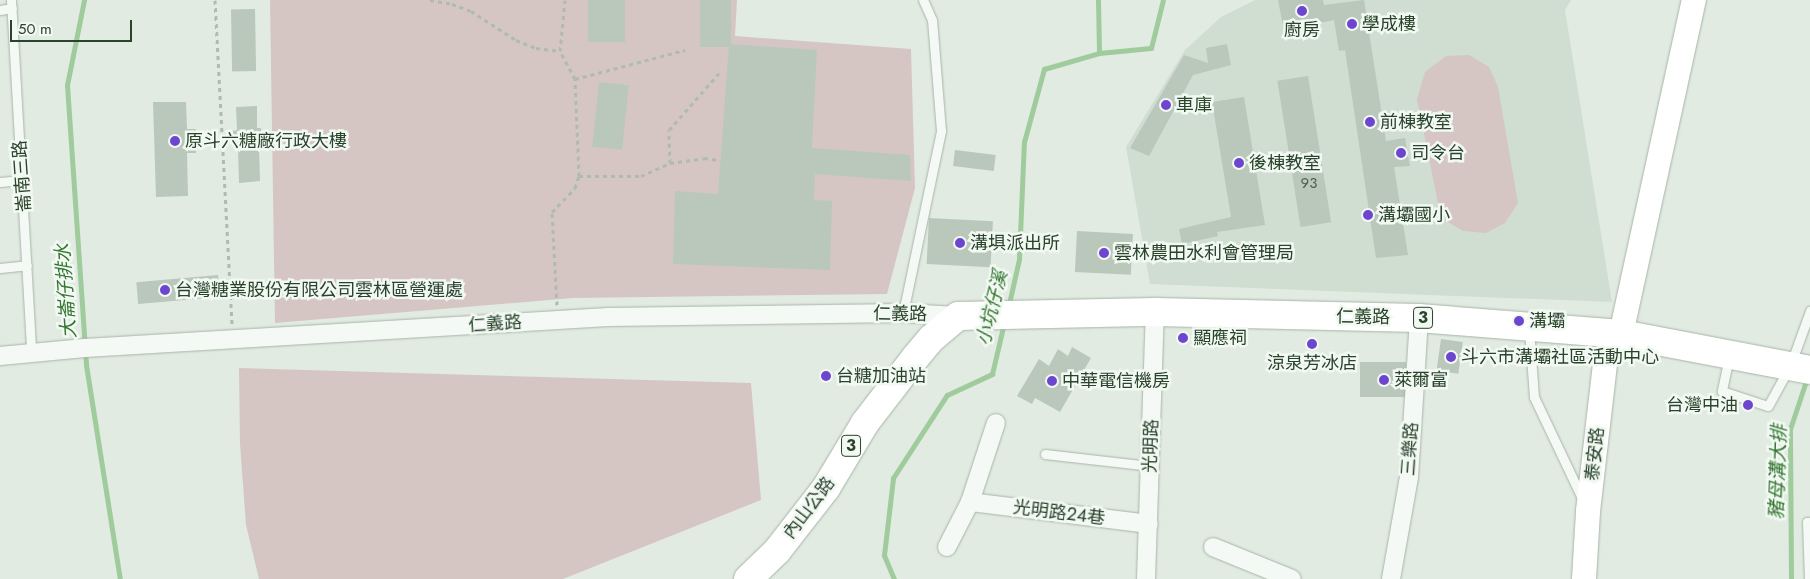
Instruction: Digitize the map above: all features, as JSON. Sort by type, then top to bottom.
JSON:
[{"type":"main road","name":"仁義路","points":[[958,316],[1155,312],[1419,318],[1529,325],[1621,334],[1800,368]]},
{"type":"main road","name":"內山公路","points":[[748,579],[777,551],[826,488],[865,423],[915,358],[932,338],[958,316]]},
{"type":"street","points":[[1621,334],[1694,0]]},
{"type":"street","name":"光明路","points":[[1146,579],[1155,312]]},
{"type":"street","name":"仁義路","points":[[0,356],[31,352],[608,317],[903,313],[958,316]]},
{"type":"street","name":"三樂路","points":[[1391,579],[1408,477],[1419,318]]},
{"type":"street","name":"泰安路","points":[[1584,579],[1588,511],[1606,355],[1621,334]]},
{"type":"street","points":[[947,547],[970,502],[996,423]]},
{"type":"street","name":"光明路24巷","points":[[970,502],[1149,524]]},
{"type":"street","points":[[1213,547],[1292,579]]},
{"type":"lane","points":[[903,313],[941,131],[932,20],[923,0]]},
{"type":"lane","points":[[0,10],[12,4]]},
{"type":"lane","name":"崙南三路","points":[[12,4],[28,265],[31,352]]},
{"type":"lane","points":[[0,182],[22,180]]},
{"type":"lane","points":[[0,268],[28,265]]},
{"type":"lane","points":[[1730,355],[1722,391],[1768,406],[1800,368],[1810,311]]},
{"type":"lane","points":[[1529,325],[1534,397],[1588,511]]},
{"type":"lane","points":[[1045,454],[1151,466]]},
{"type":"lane","points":[[1809,579],[1807,522],[1810,522]]},
{"type":"path","points":[[215,0],[233,340]]},
{"type":"path","points":[[430,0],[452,4],[471,11],[516,40],[536,48],[560,51]]},
{"type":"path","points":[[558,320],[552,212],[575,188],[579,176],[575,79],[560,51],[566,0]]},
{"type":"path","points":[[575,79],[685,50]]},
{"type":"path","points":[[670,163],[669,130],[719,73]]},
{"type":"path","points":[[579,176],[641,176],[670,163],[704,158],[718,160]]},
{"type":"shaded area","points":[[270,0],[737,0],[735,36],[911,49],[915,188],[887,294],[573,298],[275,323]]},
{"type":"shaded area","name":"溝壩國小","points":[[1255,0],[1571,0],[1565,10],[1612,302],[1150,284],[1126,147],[1185,50],[1221,17]]},
{"type":"shaded area","points":[[1469,55],[1489,67],[1498,87],[1518,203],[1505,223],[1486,233],[1463,231],[1441,218],[1417,99],[1425,72],[1446,56]]},
{"type":"shaded area","points":[[239,368],[751,383],[761,500],[563,579],[259,579],[246,525],[240,444]]},
{"type":"building","points":[[588,0],[625,0],[625,42],[588,42]]},
{"type":"building","points":[[700,0],[731,0],[731,47],[700,47]]},
{"type":"building","points":[[1278,0],[1323,0],[1324,5],[1364,0],[1386,141],[1405,138],[1410,166],[1394,167],[1408,255],[1376,258],[1345,50],[1339,51],[1334,20],[1284,31]]},
{"type":"building","points":[[231,9],[255,9],[256,71],[232,71]]},
{"type":"building","points":[[729,44],[817,50],[812,148],[910,155],[911,181],[815,174],[814,200],[832,201],[830,270],[673,264],[675,191],[718,194]]},
{"type":"building","name":"車庫","points":[[1227,44],[1231,65],[1193,75],[1149,156],[1130,148],[1184,55],[1208,63],[1206,48]]},
{"type":"building","points":[[1308,76],[1331,222],[1301,227],[1277,81]]},
{"type":"building","points":[[599,82],[629,85],[622,150],[592,147]]},
{"type":"building","name":"後棟教室","points":[[1244,97],[1265,225],[1217,232],[1218,236],[1182,244],[1179,229],[1231,217],[1212,102]]},
{"type":"building","name":"原斗六糖廠行政大樓","points":[[153,102],[186,102],[187,129],[196,129],[196,153],[187,153],[188,196],[156,197]]},
{"type":"building","points":[[257,106],[257,128],[261,128],[261,148],[259,148],[260,181],[239,183],[238,149],[234,149],[233,131],[237,130],[236,107]]},
{"type":"building","points":[[955,150],[996,155],[994,171],[953,166]]},
{"type":"building","name":"溝埧派出所","points":[[929,218],[993,221],[991,267],[927,264]]},
{"type":"building","name":"雲林農田水利會管理局","points":[[1077,231],[1133,234],[1131,275],[1075,272]]},
{"type":"building","name":"台灣糖業股份有限公司雲林區營運處","points":[[218,275],[220,297],[138,304],[136,282]]},
{"type":"building","name":"斗六市溝壩社區活動中心","points":[[1441,339],[1463,342],[1458,374],[1437,371]]},
{"type":"building","name":"中華電信機房","points":[[1072,347],[1091,358],[1060,412],[1035,398],[1032,404],[1017,396],[1039,359],[1049,366],[1058,349],[1068,356]]},
{"type":"building","name":"萊爾富","points":[[1360,362],[1406,362],[1406,397],[1360,397]]},
{"type":"waterway","name":"大崙仔排水","points":[[84,0],[67,85],[86,365],[120,579]]},
{"type":"waterway","points":[[1098,0],[1099,53]]},
{"type":"waterway","name":"小坑仔溪","points":[[1008,308],[1019,259],[1024,142],[1044,69],[1099,53],[1151,48],[1163,0]]},
{"type":"waterway","name":"小坑仔溪","points":[[894,579],[884,555],[893,478],[947,395],[992,374],[1004,323]]},
{"type":"waterway","name":"豬母溝大排","points":[[1791,579],[1790,429],[1807,378]]},
{"type":"place","name":"廚房","points":[[1302,11]]},
{"type":"place","name":"學成樓","points":[[1352,24]]},
{"type":"place","name":"車庫","points":[[1166,105]]},
{"type":"place","name":"前棟教室","points":[[1370,122]]},
{"type":"place","name":"原斗六糖廠行政大樓","points":[[175,141]]},
{"type":"place","name":"司令台","points":[[1401,153]]},
{"type":"place","name":"後棟教室","points":[[1239,163]]},
{"type":"place","name":"溝壩國小","points":[[1368,215]]},
{"type":"place","name":"溝埧派出所","points":[[960,243]]},
{"type":"place","name":"雲林農田水利會管理局","points":[[1104,253]]},
{"type":"place","name":"台灣糖業股份有限公司雲林區營運處","points":[[165,290]]},
{"type":"place","name":"溝壩","points":[[1519,321]]},
{"type":"place","name":"顯應祠","points":[[1183,338]]},
{"type":"place","name":"涼泉芳冰店","points":[[1312,344]]},
{"type":"place","name":"斗六市溝壩社區活動中心","points":[[1451,357]]},
{"type":"place","name":"台糖加油站","points":[[826,376]]},
{"type":"place","name":"萊爾富","points":[[1384,380]]},
{"type":"place","name":"中華電信機房","points":[[1052,381]]},
{"type":"place","name":"台灣中油","points":[[1748,405]]}]
